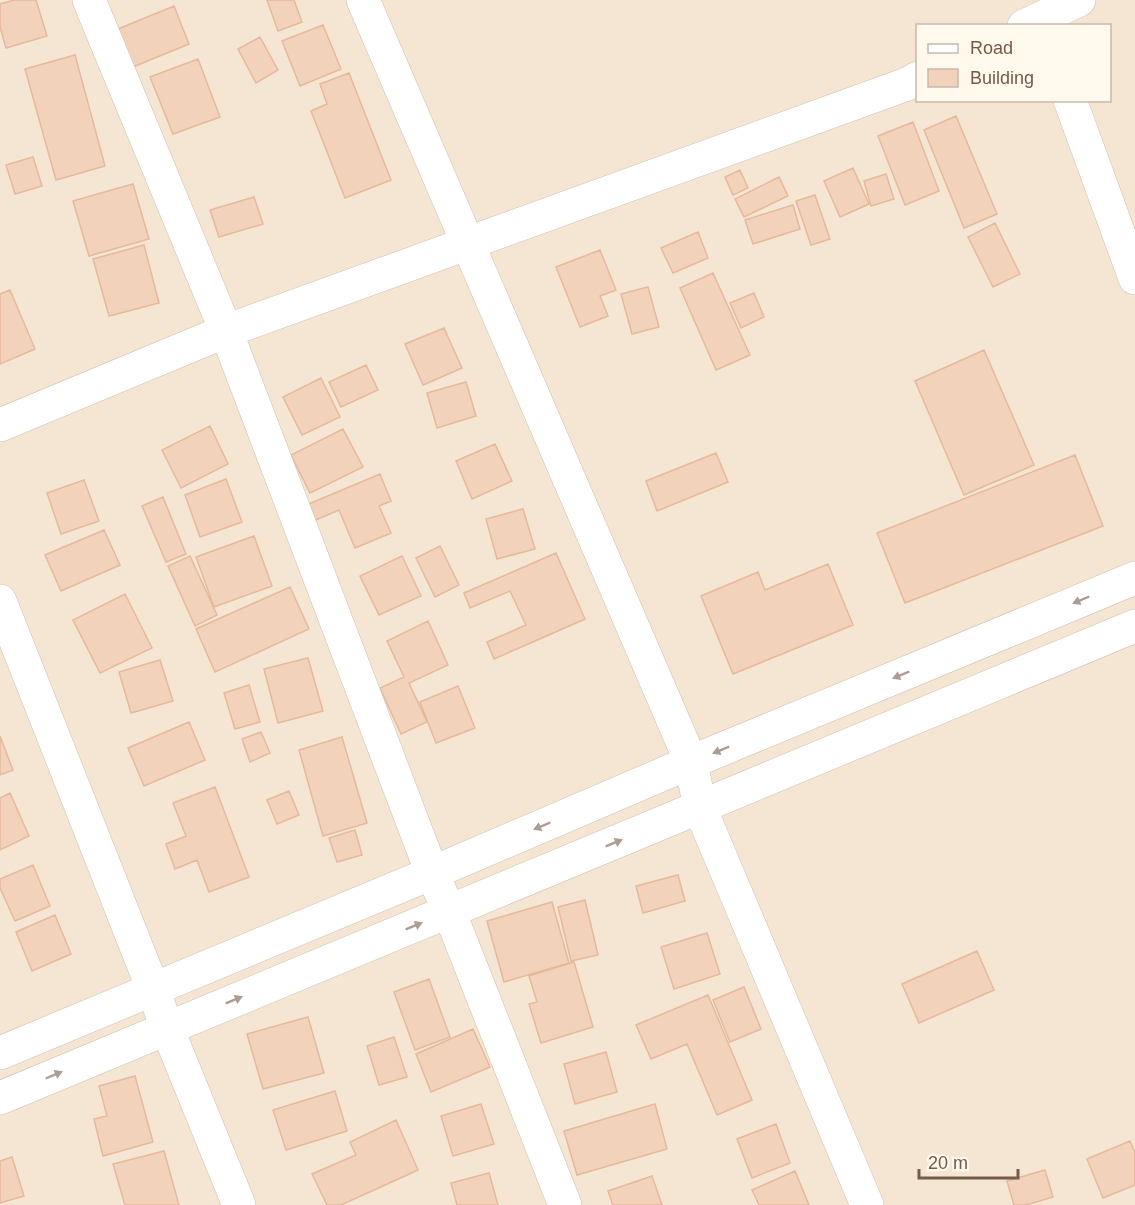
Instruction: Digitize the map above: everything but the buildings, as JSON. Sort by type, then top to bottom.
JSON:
[{"type":"street","points":[[89,0],[226,331],[432,873],[565,1205]]},
{"type":"street","points":[[363,0],[691,762],[700,808],[867,1205]]},
{"type":"street","points":[[1035,23],[1079,0]]},
{"type":"street","points":[[0,425],[226,331],[916,79]]},
{"type":"street","points":[[1071,102],[1135,278]]},
{"type":"street","points":[[0,1053],[1135,578]]},
{"type":"street","points":[[0,601],[167,1028],[239,1205]]},
{"type":"street","points":[[0,1098],[1135,626]]},
{"type":"shaded area","points":[[0,0],[1135,0],[1135,1205],[0,1205]]}]
